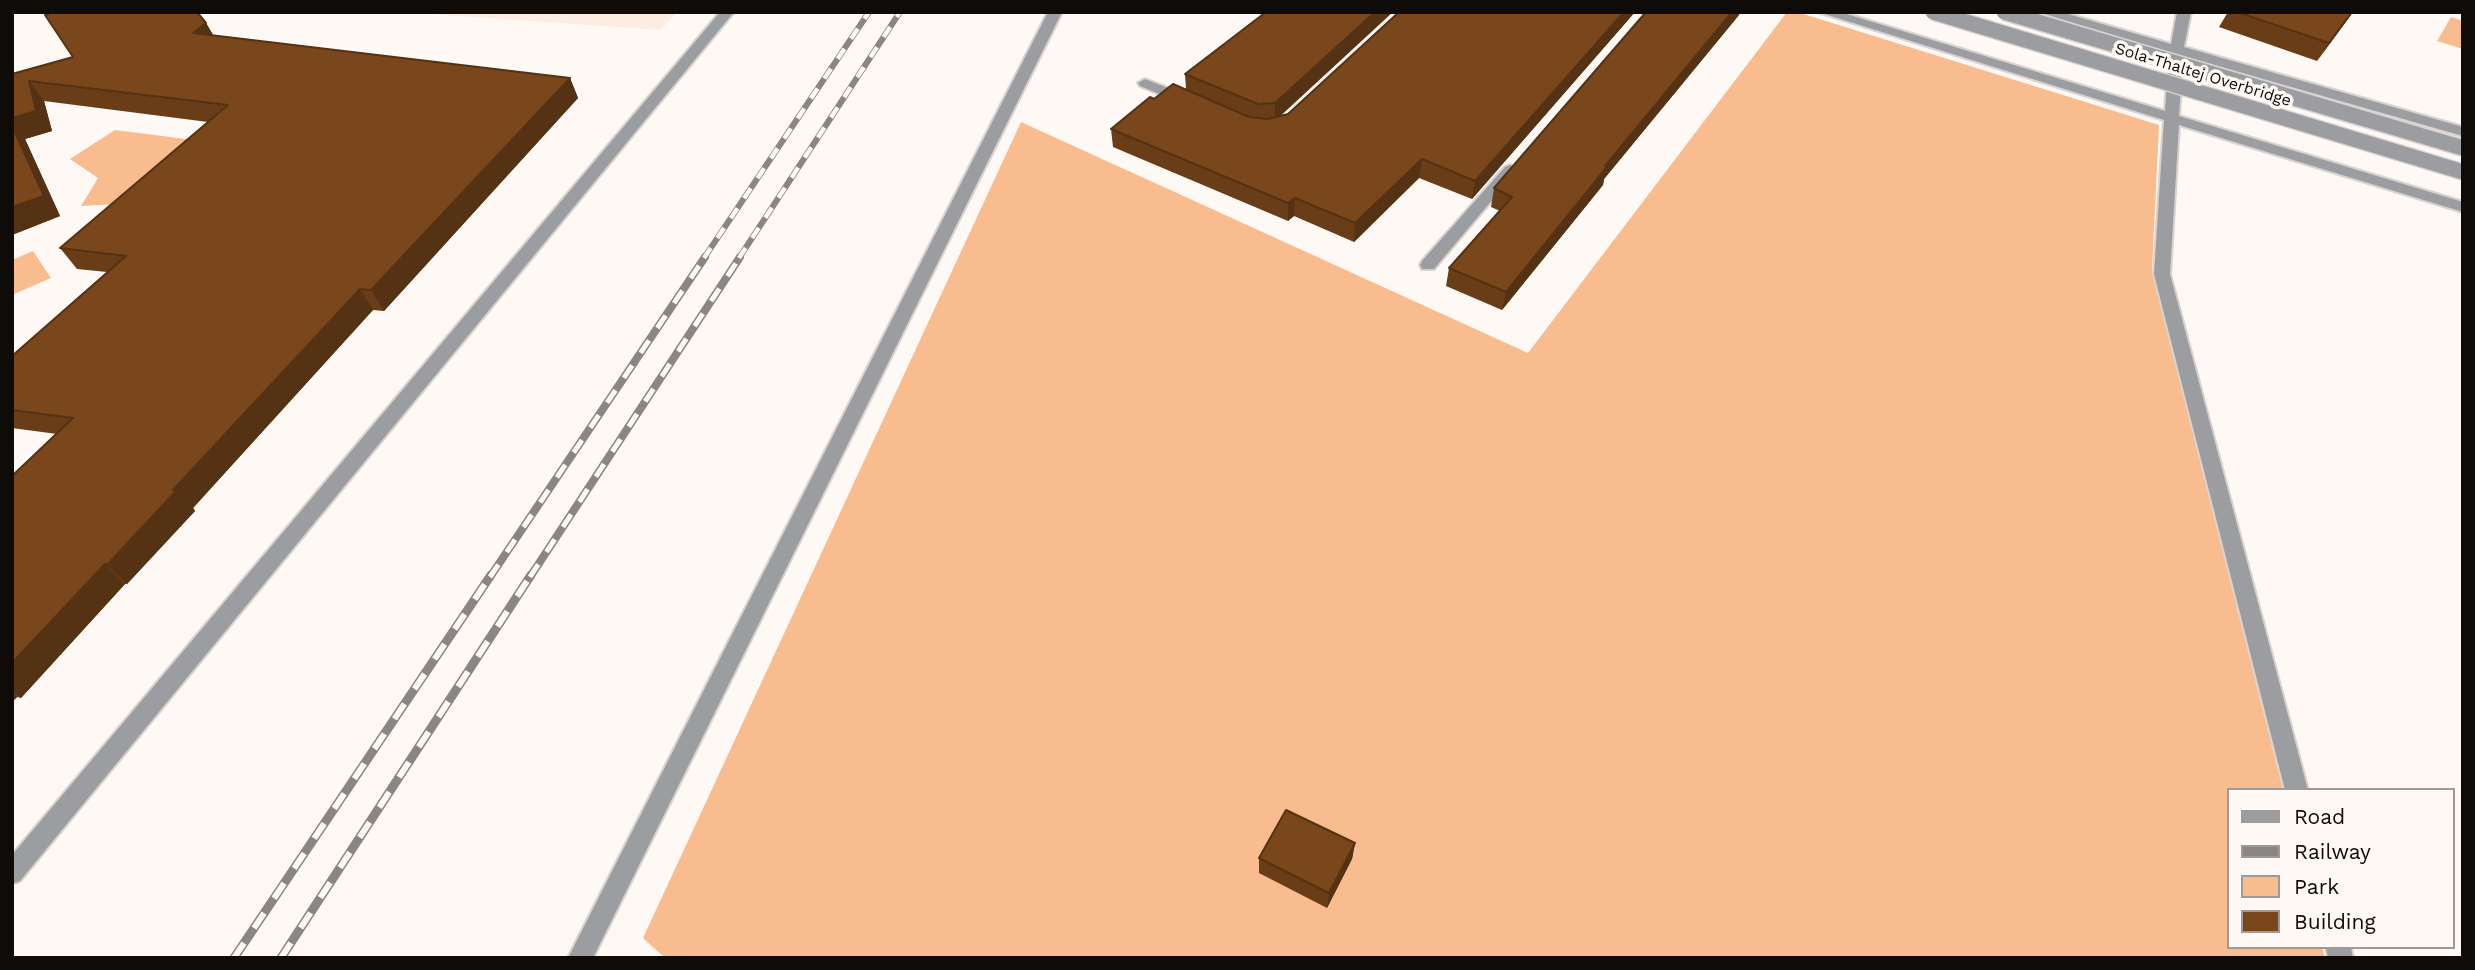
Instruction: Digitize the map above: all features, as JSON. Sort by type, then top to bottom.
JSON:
[{"type":"street","points":[[12,873],[727,12]]},
{"type":"street","points":[[580,958],[1055,12]]},
{"type":"street","points":[[1825,12],[2463,207]]},
{"type":"street","name":"Sola-Thaltej Overbridge","points":[[1933,12],[2463,172]]},
{"type":"street","name":"Sola-Thaltej Overbridge","points":[[2004,12],[2463,148]]},
{"type":"street","points":[[2045,12],[2463,132]]},
{"type":"street","points":[[2184,12],[2176,51],[2162,274],[2296,788]]},
{"type":"street","points":[[1145,83],[1206,109]]},
{"type":"street","points":[[1428,265],[1519,160]]},
{"type":"shaded area","points":[[402,12],[677,12],[661,30]]},
{"type":"green space","points":[[1787,12],[1797,12],[2159,125],[2152,271],[2282,788],[2226,788],[2226,949],[2323,949],[2325,958],[665,958],[643,938],[1021,122],[1528,353]]},
{"type":"green space","points":[[2451,17],[2463,21],[2463,49],[2437,41]]},
{"type":"green space","points":[[115,130],[194,140],[118,204],[81,206],[98,178],[70,159]]},
{"type":"green space","points":[[33,251],[51,278],[12,295],[12,260]]},
{"type":"building","points":[[53,12],[197,12],[206,23],[193,33],[570,78],[371,290],[360,289],[173,490],[177,490],[12,663],[12,476],[73,418],[12,410],[12,356],[126,256],[60,248],[228,105],[29,81],[36,111],[12,118],[12,74],[73,57],[45,15]]},
{"type":"building","points":[[1266,12],[1375,12],[1275,103],[1258,104],[1185,74]]},
{"type":"building","points":[[1399,12],[1624,12],[1475,181],[1422,159],[1355,223],[1295,198],[1288,203],[1111,129],[1150,97],[1154,99],[1173,84],[1249,117],[1268,119],[1288,114]]},
{"type":"building","points":[[1646,12],[1732,12],[1605,166],[1607,167],[1506,292],[1449,268],[1512,197],[1494,188]]},
{"type":"building","points":[[2237,12],[2352,12],[2329,43]]},
{"type":"building","points":[[12,126],[44,196],[12,207]]},
{"type":"building","points":[[1286,810],[1355,843],[1329,893],[1259,858]]},
{"type":"railway","points":[[704,258],[869,12]]},
{"type":"railway","points":[[739,258],[900,12]]},
{"type":"railway","points":[[490,577],[705,257]]},
{"type":"railway","points":[[530,577],[740,257]]},
{"type":"railway","points":[[234,958],[491,575]]},
{"type":"railway","points":[[281,958],[531,575]]}]
